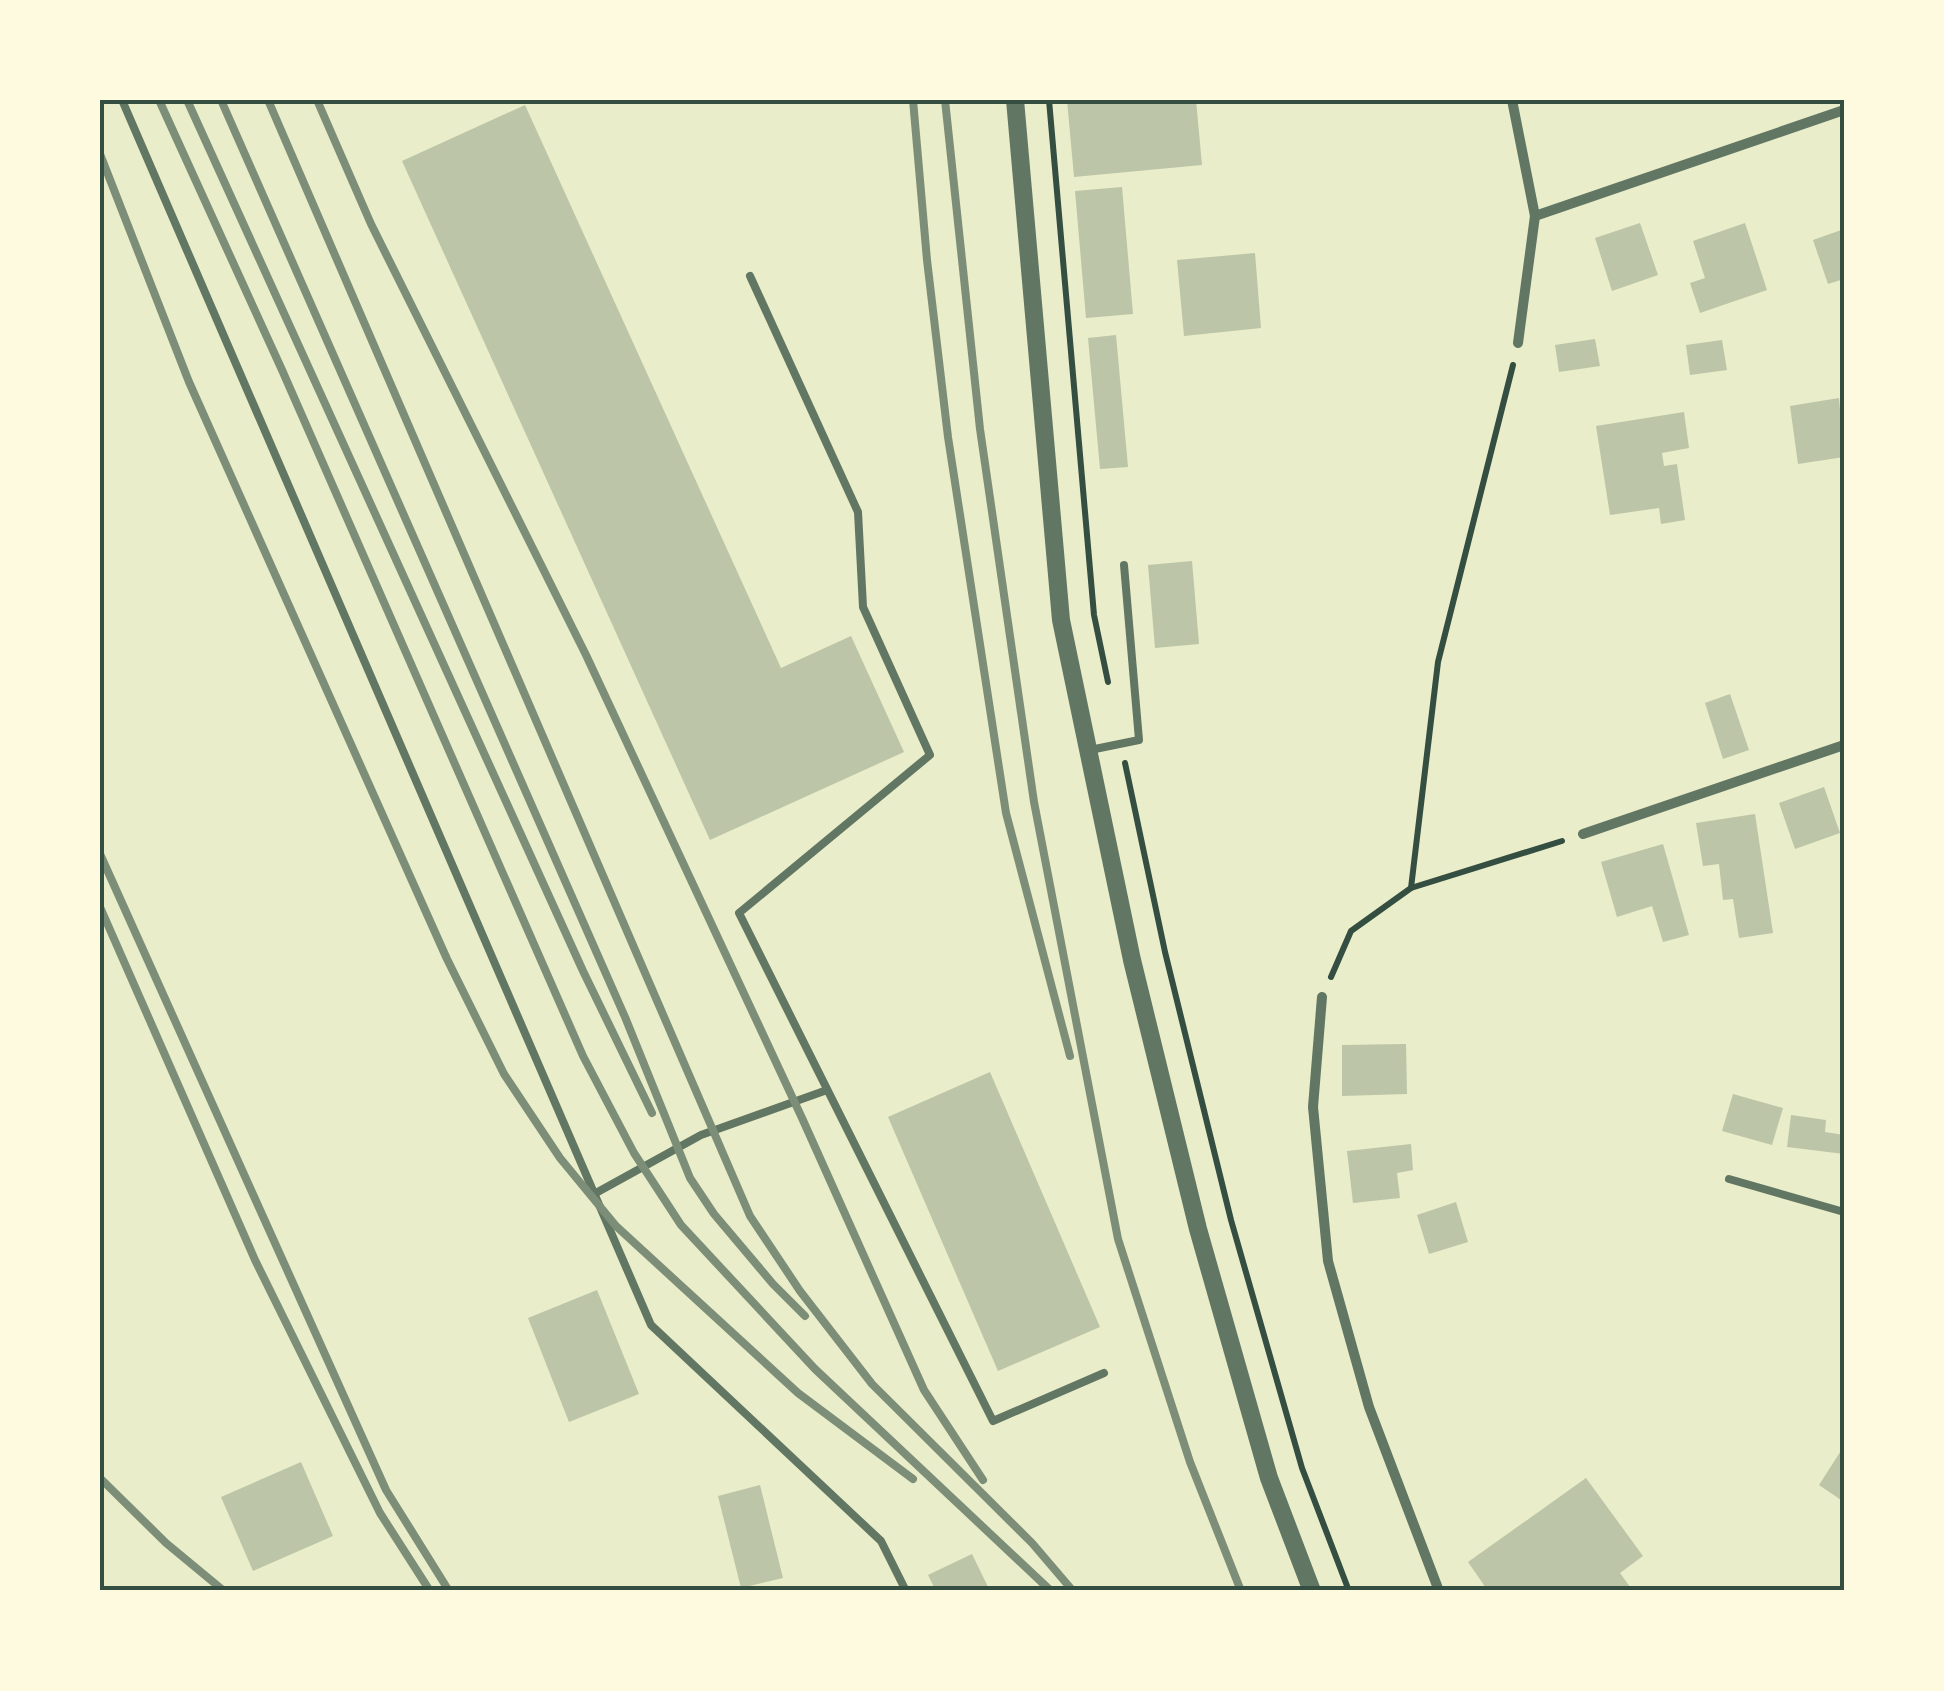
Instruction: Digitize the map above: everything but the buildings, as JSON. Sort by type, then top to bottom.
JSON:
[{"type":"street","points":[[1015,100],[1061,620],[1132,960],[1198,1229],[1269,1478],[1312,1591]]},
{"type":"street","points":[[1512,100],[1535,216],[1518,343]]},
{"type":"street","points":[[1535,216],[1844,110]]},
{"type":"street","points":[[1583,834],[1844,746]]},
{"type":"street","points":[[1322,997],[1313,1107],[1328,1261],[1369,1407],[1439,1591]]},
{"type":"lane","points":[[122,100],[650,1326],[881,1541],[906,1591]]},
{"type":"lane","points":[[750,276],[858,512],[863,608],[930,754],[739,913],[993,1421],[1104,1373]]},
{"type":"lane","points":[[1088,751],[1139,740],[1124,565]]},
{"type":"lane","points":[[594,1194],[701,1135],[827,1090]]},
{"type":"lane","points":[[1729,1179],[1844,1212]]},
{"type":"path","points":[[1049,100],[1094,615],[1110,688]]},
{"type":"path","points":[[1412,888],[1438,662],[1518,343]]},
{"type":"path","points":[[1121,744],[1231,1220],[1302,1468],[1349,1591]]},
{"type":"path","points":[[1322,997],[1351,931],[1412,888],[1583,834]]},
{"type":"railway","points":[[159,100],[583,1056],[634,1153],[681,1225],[815,1369],[1051,1591]]},
{"type":"railway","points":[[187,100],[583,971],[652,1113]]},
{"type":"railway","points":[[221,100],[625,1017],[690,1178],[714,1214],[805,1316]]},
{"type":"railway","points":[[268,100],[750,1216],[800,1291],[872,1384],[1032,1543],[1073,1591]]},
{"type":"railway","points":[[317,100],[371,224],[586,655],[924,1390],[983,1480]]},
{"type":"railway","points":[[913,100],[948,437],[1006,813],[1070,1056]]},
{"type":"railway","points":[[945,100],[980,429],[1034,802],[1118,1239],[1190,1462],[1241,1591]]},
{"type":"railway","points":[[100,154],[189,382],[447,959],[504,1074],[560,1158],[616,1226],[798,1393],[913,1479]]},
{"type":"railway","points":[[100,854],[386,1490],[449,1591]]},
{"type":"railway","points":[[100,907],[255,1260],[380,1513],[430,1591]]},
{"type":"railway","points":[[100,1478],[166,1543],[224,1591]]}]
